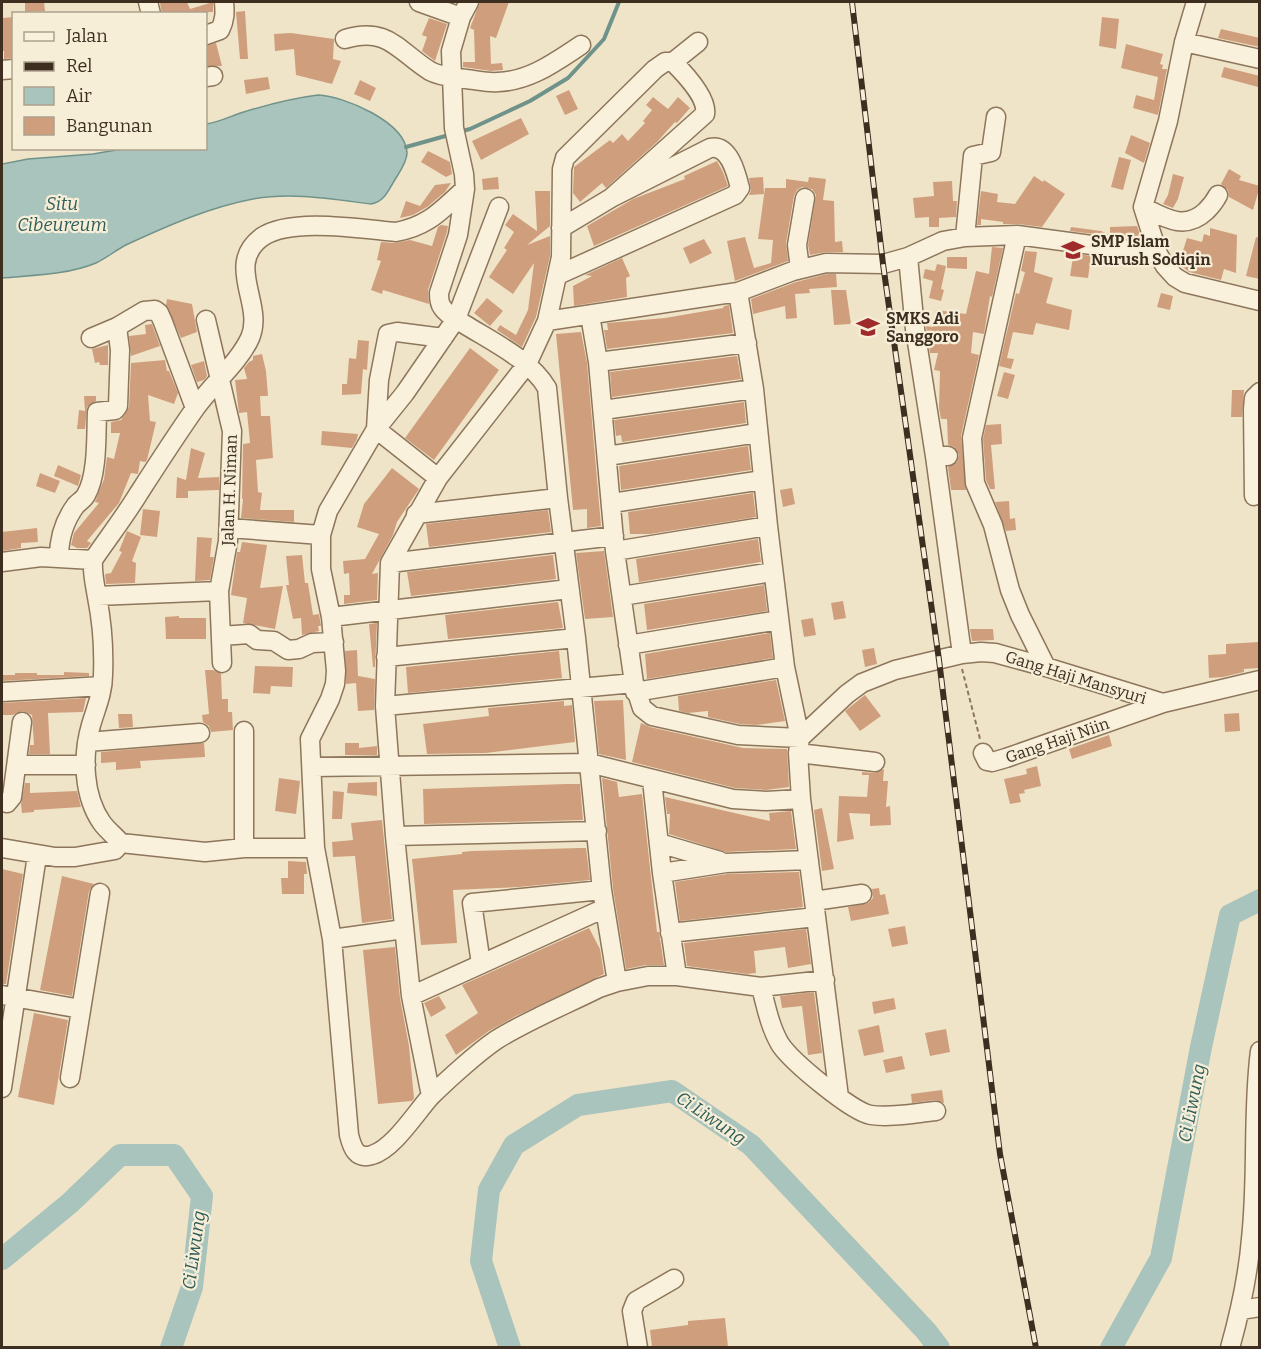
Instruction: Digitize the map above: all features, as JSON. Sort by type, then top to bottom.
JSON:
[{"type":"street","points":[[207,35],[220,30],[224,23],[224,2]]},
{"type":"street","points":[[419,2],[465,9],[451,51],[454,128],[465,189],[458,235],[439,293],[439,301],[442,308],[456,319],[526,364],[541,377],[547,388],[604,899],[616,982]]},
{"type":"street","points":[[1196,2],[1184,42],[1168,121],[1143,207],[1158,254],[1170,271],[1185,283],[1258,295]]},
{"type":"street","points":[[345,39],[362,34],[381,37],[397,45],[432,71],[496,83],[533,74],[580,45]]},
{"type":"street","points":[[431,1096],[411,996],[395,836],[386,706],[390,563],[438,478],[526,364],[547,321],[561,257],[564,158],[654,69],[665,62],[673,62],[698,42]]},
{"type":"street","points":[[1184,42],[1260,59]]},
{"type":"street","points":[[610,198],[705,114],[707,106],[673,62]]},
{"type":"street","points":[[965,237],[973,156],[991,152],[996,117]]},
{"type":"street","points":[[558,275],[735,195],[740,188],[727,155],[722,149],[710,148],[610,198],[561,228]]},
{"type":"street","points":[[315,849],[244,848],[205,852],[122,843],[102,824],[93,806],[88,788],[86,765],[87,742],[102,686],[101,634],[93,560],[195,408],[247,344],[254,324],[244,261],[250,249],[262,237],[282,228],[311,225],[396,232],[410,230],[430,220],[465,189]]},
{"type":"street","points":[[1143,207],[1172,222],[1192,221],[1207,209],[1218,195]]},
{"type":"street","points":[[800,269],[797,245],[806,198]]},
{"type":"street","points":[[500,207],[456,319],[376,429],[328,511],[321,535],[321,569],[332,617],[336,657],[335,684],[310,739],[315,849],[332,939],[349,1135],[353,1150],[359,1155],[369,1156],[379,1152],[394,1139],[431,1096],[495,1041],[599,988],[648,976],[677,976],[761,987],[825,980]]},
{"type":"street","points":[[547,321],[738,292],[826,262],[883,264],[908,257],[943,241],[965,237],[1017,235],[1158,254]]},
{"type":"street","points":[[1017,235],[972,438],[972,454],[975,483],[993,525],[1010,590],[1046,667]]},
{"type":"street","points":[[908,257],[915,329],[942,456],[962,654]]},
{"type":"street","points":[[738,292],[754,389],[785,667],[799,745],[801,799],[839,1097]]},
{"type":"street","points":[[91,338],[117,327],[144,311],[155,310],[159,313],[195,408]]},
{"type":"street","points":[[590,315],[598,362],[615,543],[628,645],[634,687],[642,708],[652,716],[730,734],[799,745],[875,762]]},
{"type":"street","name":"Jalan H. Niman","points":[[206,320],[232,431],[229,528],[226,561],[219,591],[222,663]]},
{"type":"street","points":[[58,557],[59,539],[64,526],[86,494],[90,483],[97,445],[97,412],[115,410],[118,406],[120,350],[117,327]]},
{"type":"street","points":[[376,429],[379,380],[388,334],[397,332],[443,338]]},
{"type":"street","points":[[598,362],[747,343]]},
{"type":"street","points":[[603,410],[754,389]]},
{"type":"street","points":[[1254,496],[1252,409],[1254,398],[1260,392]]},
{"type":"street","points":[[376,429],[438,478]]},
{"type":"street","points":[[607,456],[758,433]]},
{"type":"street","points":[[612,503],[763,480]]},
{"type":"street","points":[[416,514],[558,498]]},
{"type":"street","points":[[390,563],[563,543],[615,543],[768,526]]},
{"type":"street","points":[[229,528],[321,535]]},
{"type":"street","points":[[2,562],[58,557],[93,560]]},
{"type":"street","points":[[622,596],[773,572]]},
{"type":"street","points":[[332,617],[569,589]]},
{"type":"street","points":[[97,596],[219,591]]},
{"type":"street","points":[[628,645],[779,620]]},
{"type":"street","points":[[221,636],[249,634],[257,640],[274,641],[284,649],[295,650],[312,643],[334,642]]},
{"type":"street","points":[[386,657],[576,638]]},
{"type":"street","name":"Gang Haji Mansyuri","points":[[799,745],[847,694],[862,682],[895,670],[962,654],[994,653],[1163,703],[1260,680]]},
{"type":"street","points":[[386,706],[581,689],[634,687],[785,667]]},
{"type":"street","points":[[2,692],[102,686]]},
{"type":"street","name":"Gang Haji Niin","points":[[983,753],[987,761],[1006,758],[1163,703]]},
{"type":"street","points":[[2,802],[7,803],[12,797],[22,722]]},
{"type":"street","points":[[244,731],[244,848]]},
{"type":"street","points":[[87,742],[200,734]]},
{"type":"street","points":[[312,767],[589,763],[734,799],[766,801],[801,799]]},
{"type":"street","points":[[17,765],[86,765]]},
{"type":"street","points":[[652,780],[662,873],[677,976]]},
{"type":"street","points":[[395,836],[597,831]]},
{"type":"street","points":[[2,848],[42,855],[75,857],[115,850],[122,843]]},
{"type":"street","points":[[659,843],[726,863]]},
{"type":"street","points":[[2,1088],[9,996],[36,862],[42,855]]},
{"type":"street","points":[[662,873],[726,863],[809,860]]},
{"type":"street","points":[[70,1078],[100,893]]},
{"type":"street","points":[[670,933],[815,909],[861,894]]},
{"type":"street","points":[[411,996],[481,964],[604,899]]},
{"type":"street","points":[[481,964],[472,903],[604,899]]},
{"type":"street","points":[[332,939],[404,930]]},
{"type":"street","points":[[761,987],[771,1023],[781,1045],[798,1065],[839,1097],[858,1110],[874,1115],[936,1111]]},
{"type":"street","points":[[9,996],[81,1009]]},
{"type":"street","points":[[1230,1347],[1241,1311],[1256,1238],[1260,1051]]},
{"type":"street","points":[[638,1347],[633,1306],[636,1301],[674,1280]]},
{"type":"street","points":[[1241,1311],[1260,1307]]},
{"type":"path","name":"Gang Haji Niin","points":[[962,654],[960,665],[983,753]]},
{"type":"water","name":"Situ Cibeureum","points":[[318,95],[343,100],[372,113],[396,131],[404,142],[407,157],[382,199],[371,204],[297,196],[253,199],[205,212],[173,224],[85,267],[50,274],[2,278],[2,164],[116,150],[207,150],[207,124]]},
{"type":"building","points":[[25,2],[44,2],[45,11],[25,12]]},
{"type":"building","points":[[187,2],[190,9],[213,2],[213,12],[162,12],[160,3]]},
{"type":"building","points":[[480,2],[509,2],[496,38],[490,36],[491,64],[502,63],[503,70],[491,71],[463,67],[463,62],[475,62],[474,30],[470,28]]},
{"type":"building","points":[[245,11],[248,59],[240,59],[236,12]]},
{"type":"building","points":[[12,17],[12,58],[4,59],[4,51],[2,51],[2,18]]},
{"type":"building","points":[[1102,17],[1119,19],[1116,49],[1099,46]]},
{"type":"building","points":[[429,18],[447,24],[435,61],[422,51],[427,37],[422,35]]},
{"type":"building","points":[[1221,29],[1260,38],[1260,47],[1218,38]]},
{"type":"building","points":[[291,33],[334,39],[333,59],[341,61],[332,84],[296,75],[294,49],[275,51],[274,34]]},
{"type":"building","points":[[216,43],[222,66],[207,66],[207,46]]},
{"type":"building","points":[[1126,44],[1163,54],[1160,64],[1163,65],[1162,69],[1167,69],[1158,115],[1133,108],[1136,95],[1154,100],[1158,77],[1121,68]]},
{"type":"building","points":[[1224,67],[1260,76],[1258,87],[1221,77]]},
{"type":"building","points":[[268,77],[270,89],[246,94],[244,80]]},
{"type":"building","points":[[360,80],[376,88],[370,101],[354,94]]},
{"type":"building","points":[[569,90],[578,109],[565,115],[556,96]]},
{"type":"building","points":[[653,97],[668,109],[678,97],[690,108],[677,123],[675,122],[657,142],[606,188],[602,183],[580,202],[573,193],[574,167],[610,140],[613,143],[622,134],[628,141],[645,123],[643,121],[652,110],[646,105]]},
{"type":"building","points":[[521,118],[529,134],[481,160],[472,141]]},
{"type":"building","points":[[1131,135],[1150,143],[1144,163],[1125,153]]},
{"type":"building","points":[[428,151],[450,162],[452,174],[446,177],[421,162]]},
{"type":"building","points":[[1119,157],[1131,160],[1123,190],[1111,187]]},
{"type":"building","points":[[717,161],[728,186],[594,246],[587,226],[633,199],[685,179],[684,176]]},
{"type":"building","points":[[1229,169],[1241,176],[1239,180],[1260,186],[1253,210],[1229,197],[1228,190],[1221,184]]},
{"type":"building","points":[[1173,174],[1184,177],[1173,208],[1163,204],[1168,195]]},
{"type":"building","points":[[1034,176],[1065,194],[1042,227],[1003,224],[1003,222],[981,219],[981,225],[977,225],[981,191],[998,194],[997,202],[1015,204]]},
{"type":"building","points":[[498,177],[499,189],[483,190],[482,179]]},
{"type":"building","points":[[763,177],[764,194],[749,195],[751,190],[749,178]]},
{"type":"building","points":[[809,177],[826,179],[823,200],[834,201],[835,242],[842,241],[843,252],[810,255],[808,245],[816,195],[812,189],[802,187],[794,196],[786,243],[788,261],[735,281],[727,241],[745,237],[754,268],[771,263],[773,240],[758,239],[765,188],[786,188],[786,179],[808,182]]},
{"type":"building","points":[[952,181],[953,201],[957,201],[956,217],[939,218],[939,227],[929,227],[929,217],[915,218],[913,198],[934,196],[933,182]]},
{"type":"building","points":[[451,183],[445,192],[427,207],[413,215],[400,218],[406,201],[420,206],[435,185]]},
{"type":"building","points":[[535,191],[550,191],[550,226],[527,245],[550,236],[550,256],[536,317],[522,347],[497,330],[500,325],[516,335],[528,310],[534,263],[513,294],[489,277],[507,250],[504,248],[514,232],[505,225],[513,214],[537,231]]},
{"type":"building","points":[[448,226],[428,290],[429,304],[383,290],[382,294],[371,290],[381,261],[377,260],[381,242],[395,243],[410,240],[432,246],[438,227]]},
{"type":"building","points":[[1137,226],[1142,240],[1070,231],[1071,227],[1101,231],[1110,235],[1110,227]]},
{"type":"building","points":[[1210,228],[1237,235],[1236,273],[1224,269],[1221,280],[1189,272],[1177,262],[1187,238],[1202,242],[1204,234],[1210,236]]},
{"type":"building","points":[[1256,237],[1260,238],[1260,279],[1246,276]]},
{"type":"building","points":[[704,239],[712,253],[690,264],[683,248]]},
{"type":"building","points":[[992,247],[1003,248],[992,297],[990,296],[984,334],[973,332],[971,353],[979,355],[961,436],[966,490],[951,490],[948,467],[957,462],[959,455],[954,447],[948,445],[947,419],[941,419],[940,371],[934,370],[938,353],[930,353],[926,326],[933,327],[936,310],[966,314],[976,271],[989,274]]},
{"type":"building","points":[[1025,251],[1037,252],[1034,272],[1053,278],[1046,303],[1072,310],[1069,330],[1036,323],[1033,335],[1013,332],[1007,358],[1014,359],[1011,369],[999,366],[1016,293],[1019,294],[1025,272],[1021,271]]},
{"type":"building","points":[[1077,254],[1091,256],[1088,278],[1070,276],[1073,257],[1077,258]]},
{"type":"building","points":[[947,257],[967,257],[967,269],[947,268]]},
{"type":"building","points":[[622,258],[630,276],[626,278],[627,297],[574,306],[573,286],[592,276],[585,275]]},
{"type":"building","points":[[937,264],[946,266],[941,301],[929,298],[933,281],[923,278],[925,269],[935,271]]},
{"type":"building","points":[[836,274],[837,287],[809,289],[810,293],[795,294],[797,318],[786,319],[785,306],[753,314],[751,299],[796,282]]},
{"type":"building","points":[[831,290],[846,290],[851,324],[834,325]]},
{"type":"building","points":[[1161,293],[1173,296],[1170,310],[1157,307]]},
{"type":"building","points":[[487,298],[503,311],[490,326],[474,313]]},
{"type":"building","points":[[167,299],[192,304],[197,332],[181,338],[166,305]]},
{"type":"building","points":[[729,305],[733,333],[607,349],[604,330],[608,330],[607,323],[665,318]]},
{"type":"building","points":[[152,324],[160,346],[131,356],[129,336],[146,334],[145,325]]},
{"type":"building","points":[[581,332],[587,363],[601,526],[587,528],[587,509],[573,510],[556,334]]},
{"type":"building","points":[[358,340],[369,341],[367,370],[363,369],[361,394],[342,395],[342,384],[347,384],[349,358],[356,359]]},
{"type":"building","points":[[108,345],[108,365],[95,363],[92,349]]},
{"type":"building","points":[[470,348],[499,370],[434,460],[405,438]]},
{"type":"building","points":[[262,354],[268,396],[260,396],[261,416],[270,416],[273,458],[256,460],[258,492],[262,493],[260,510],[294,510],[294,522],[241,518],[243,444],[250,443],[247,412],[239,413],[235,380],[247,379],[244,368],[253,360],[253,356]]},
{"type":"building","points":[[737,356],[741,379],[612,397],[610,372]]},
{"type":"building","points":[[165,360],[167,371],[178,393],[174,404],[148,395],[150,421],[156,422],[147,460],[140,461],[138,474],[131,473],[119,503],[87,541],[91,543],[87,548],[77,548],[71,545],[74,533],[99,503],[95,502],[104,479],[107,457],[114,459],[120,433],[111,433],[111,422],[121,420],[129,407],[131,363]]},
{"type":"building","points":[[204,361],[207,376],[204,380],[197,382],[191,365]]},
{"type":"building","points":[[1004,372],[1015,375],[1008,399],[997,396]]},
{"type":"building","points":[[1232,390],[1244,390],[1242,417],[1231,417]]},
{"type":"building","points":[[84,396],[96,396],[96,401],[87,407],[85,429],[77,429],[79,410],[85,411]]},
{"type":"building","points":[[744,402],[746,423],[622,442],[621,435],[616,436],[614,420]]},
{"type":"building","points":[[1001,424],[1002,444],[991,445],[995,489],[990,489],[986,480],[983,439],[986,425]]},
{"type":"building","points":[[322,431],[358,434],[352,448],[321,445]]},
{"type":"building","points":[[748,446],[751,470],[621,490],[619,466]]},
{"type":"building","points":[[191,448],[205,453],[198,478],[219,477],[219,490],[188,491],[188,498],[176,498],[177,477],[186,480]]},
{"type":"building","points":[[58,465],[81,475],[78,486],[54,476]]},
{"type":"building","points":[[392,468],[419,489],[397,522],[393,535],[372,574],[378,573],[377,600],[344,604],[344,595],[350,595],[349,573],[344,574],[343,561],[365,559],[379,534],[357,527],[364,504]]},
{"type":"building","points":[[40,473],[60,481],[55,493],[36,486]]},
{"type":"building","points":[[792,488],[795,504],[783,507],[780,490]]},
{"type":"building","points":[[753,493],[756,517],[650,534],[630,534],[628,512]]},
{"type":"building","points":[[1009,501],[1010,519],[1015,518],[1016,530],[1006,531],[995,502]]},
{"type":"building","points":[[143,509],[160,511],[157,537],[140,535]]},
{"type":"building","points":[[548,510],[551,532],[429,547],[426,524]]},
{"type":"building","points":[[37,528],[38,542],[21,543],[21,548],[2,551],[2,532]]},
{"type":"building","points":[[127,531],[141,537],[132,561],[136,563],[135,583],[106,584],[105,574],[111,573],[122,552],[119,551]]},
{"type":"building","points":[[197,537],[212,538],[210,557],[214,557],[210,580],[195,581]]},
{"type":"building","points":[[758,539],[761,562],[639,582],[636,559]]},
{"type":"building","points":[[242,542],[267,545],[260,588],[283,586],[275,629],[243,623],[247,598],[231,595],[237,552],[240,552]]},
{"type":"building","points":[[604,551],[613,617],[585,619],[576,553]]},
{"type":"building","points":[[302,555],[305,583],[308,583],[313,615],[319,614],[321,626],[318,626],[319,631],[302,635],[301,618],[293,619],[286,585],[289,585],[286,556]]},
{"type":"building","points":[[553,555],[556,579],[411,596],[407,572]]},
{"type":"building","points":[[764,585],[767,611],[647,630],[644,604]]},
{"type":"building","points":[[843,601],[846,618],[834,620],[831,603]]},
{"type":"building","points":[[558,602],[563,628],[448,639],[445,615]]},
{"type":"building","points":[[179,616],[179,618],[206,618],[206,639],[166,639],[165,617]]},
{"type":"building","points":[[813,618],[816,635],[804,637],[801,620]]},
{"type":"building","points":[[377,623],[375,667],[373,667],[369,624]]},
{"type":"building","points":[[970,629],[993,629],[994,640],[972,641]]},
{"type":"building","points":[[770,633],[773,658],[647,679],[645,654]]},
{"type":"building","points":[[1259,642],[1260,668],[1244,669],[1244,672],[1209,678],[1208,655],[1226,654],[1226,644]]},
{"type":"building","points":[[874,648],[877,664],[865,667],[862,650]]},
{"type":"building","points":[[357,650],[358,676],[375,679],[374,710],[358,711],[356,683],[346,684],[345,651]]},
{"type":"building","points":[[559,651],[562,678],[408,693],[406,667]]},
{"type":"building","points":[[255,666],[293,667],[292,687],[271,686],[270,694],[253,693]]},
{"type":"building","points":[[205,670],[213,670],[221,674],[222,699],[228,699],[228,712],[232,712],[233,730],[211,732],[209,726],[203,722],[202,715],[209,714]]},
{"type":"building","points":[[64,672],[89,673],[89,676],[2,681],[2,675],[15,675],[15,673],[64,675]]},
{"type":"building","points":[[776,680],[785,721],[756,725],[740,724],[708,717],[708,711],[688,713],[679,711],[678,696]]},
{"type":"building","points":[[865,695],[881,716],[860,731],[845,711]]},
{"type":"building","points":[[86,698],[83,712],[48,713],[50,754],[29,754],[30,745],[34,745],[32,715],[23,711],[13,715],[2,715],[2,703]]},
{"type":"building","points":[[623,700],[626,760],[599,754],[594,701]]},
{"type":"building","points":[[564,701],[564,706],[572,705],[575,742],[486,753],[427,754],[423,724],[489,716],[488,708]]},
{"type":"building","points":[[1239,713],[1240,731],[1225,732],[1224,714]]},
{"type":"building","points":[[118,714],[132,714],[133,727],[119,728]]},
{"type":"building","points":[[641,723],[743,748],[787,749],[789,787],[766,790],[735,788],[632,762]]},
{"type":"building","points":[[1109,735],[1112,746],[1072,759],[1069,749]]},
{"type":"building","points":[[204,743],[205,757],[140,761],[141,768],[116,770],[116,762],[101,763],[101,752]]},
{"type":"building","points":[[345,743],[359,743],[359,748],[377,746],[377,755],[345,755]]},
{"type":"building","points":[[1037,766],[1041,786],[1024,790],[1025,793],[1019,794],[1021,802],[1010,804],[1004,779],[1027,774],[1026,769]]},
{"type":"building","points":[[884,769],[883,781],[888,781],[886,807],[890,806],[891,825],[870,826],[870,814],[849,813],[854,839],[837,842],[839,796],[867,797],[869,775],[862,775],[862,772],[874,773]]},
{"type":"building","points":[[279,778],[300,781],[296,814],[275,811]]},
{"type":"building","points":[[602,778],[617,782],[619,797],[642,794],[657,932],[659,932],[664,965],[646,965],[626,969],[613,889]]},
{"type":"building","points":[[377,782],[377,796],[347,793],[348,783]]},
{"type":"building","points":[[25,783],[30,783],[30,793],[77,791],[81,807],[22,813],[21,804]]},
{"type":"building","points":[[580,784],[583,820],[424,824],[423,789]]},
{"type":"building","points":[[333,791],[344,792],[342,819],[332,819]]},
{"type":"building","points":[[665,797],[770,821],[769,813],[791,811],[796,849],[726,852],[669,834],[670,814],[667,814]]},
{"type":"building","points":[[822,808],[834,869],[822,871],[814,810]]},
{"type":"building","points":[[382,820],[392,919],[362,923],[355,856],[333,857],[332,842],[353,840],[351,823]]},
{"type":"building","points":[[586,848],[590,880],[519,887],[453,890],[457,943],[421,945],[412,859],[472,851]]},
{"type":"building","points":[[288,861],[306,862],[304,894],[282,894],[281,878],[288,878]]},
{"type":"building","points":[[2,869],[23,874],[6,984],[2,984]]},
{"type":"building","points":[[799,872],[803,907],[680,921],[675,882],[727,874]]},
{"type":"building","points":[[62,876],[94,884],[89,891],[72,996],[40,990]]},
{"type":"building","points":[[879,888],[880,895],[885,894],[889,914],[851,921],[848,907],[868,903],[873,898],[872,889]]},
{"type":"building","points":[[905,926],[908,944],[892,947],[888,929]]},
{"type":"building","points":[[589,928],[600,949],[604,974],[516,1016],[489,1031],[456,1055],[445,1035],[478,1013],[462,985]]},
{"type":"building","points":[[806,929],[811,964],[788,968],[785,947],[754,951],[756,973],[747,974],[687,966],[684,943]]},
{"type":"building","points":[[395,947],[414,1098],[412,1101],[378,1104],[363,950]]},
{"type":"building","points":[[814,992],[822,1053],[808,1055],[802,1006],[782,1008],[780,996]]},
{"type":"building","points":[[439,996],[446,1008],[431,1017],[424,1003]]},
{"type":"building","points":[[894,998],[896,1009],[874,1014],[872,1002]]},
{"type":"building","points":[[34,1013],[68,1020],[54,1105],[18,1097]]},
{"type":"building","points":[[879,1025],[884,1052],[864,1056],[858,1030]]},
{"type":"building","points":[[946,1029],[950,1052],[930,1056],[925,1033]]},
{"type":"building","points":[[902,1056],[905,1069],[886,1073],[883,1060]]},
{"type":"building","points":[[942,1090],[944,1103],[935,1100],[912,1103],[911,1094]]},
{"type":"building","points":[[725,1318],[728,1347],[652,1347],[650,1330],[688,1325],[688,1321]]},
{"type":"waterway","points":[[459,132],[530,101],[568,78],[604,39],[619,2]]},
{"type":"waterway","points":[[406,147],[449,135]]},
{"type":"waterway","name":"Ci Liwung","points":[[1111,1348],[1161,1258],[1201,1047],[1230,915],[1260,900]]},
{"type":"waterway","name":"Ci Liwung","points":[[510,1348],[481,1261],[489,1190],[514,1145],[578,1105],[672,1091],[751,1145],[926,1331],[939,1348]]},
{"type":"waterway","name":"Ci Liwung","points":[[2,1259],[70,1203],[120,1155],[174,1155],[202,1196],[192,1287],[171,1348]]},
{"type":"railway","points":[[852,2],[883,264],[939,660],[1000,1154],[1036,1348]]},
{"type":"place","name":"SMP Islam Nurush Sodiqin","points":[[1073,250]]},
{"type":"place","name":"SMKS Adi Sanggoro","points":[[868,327]]}]
